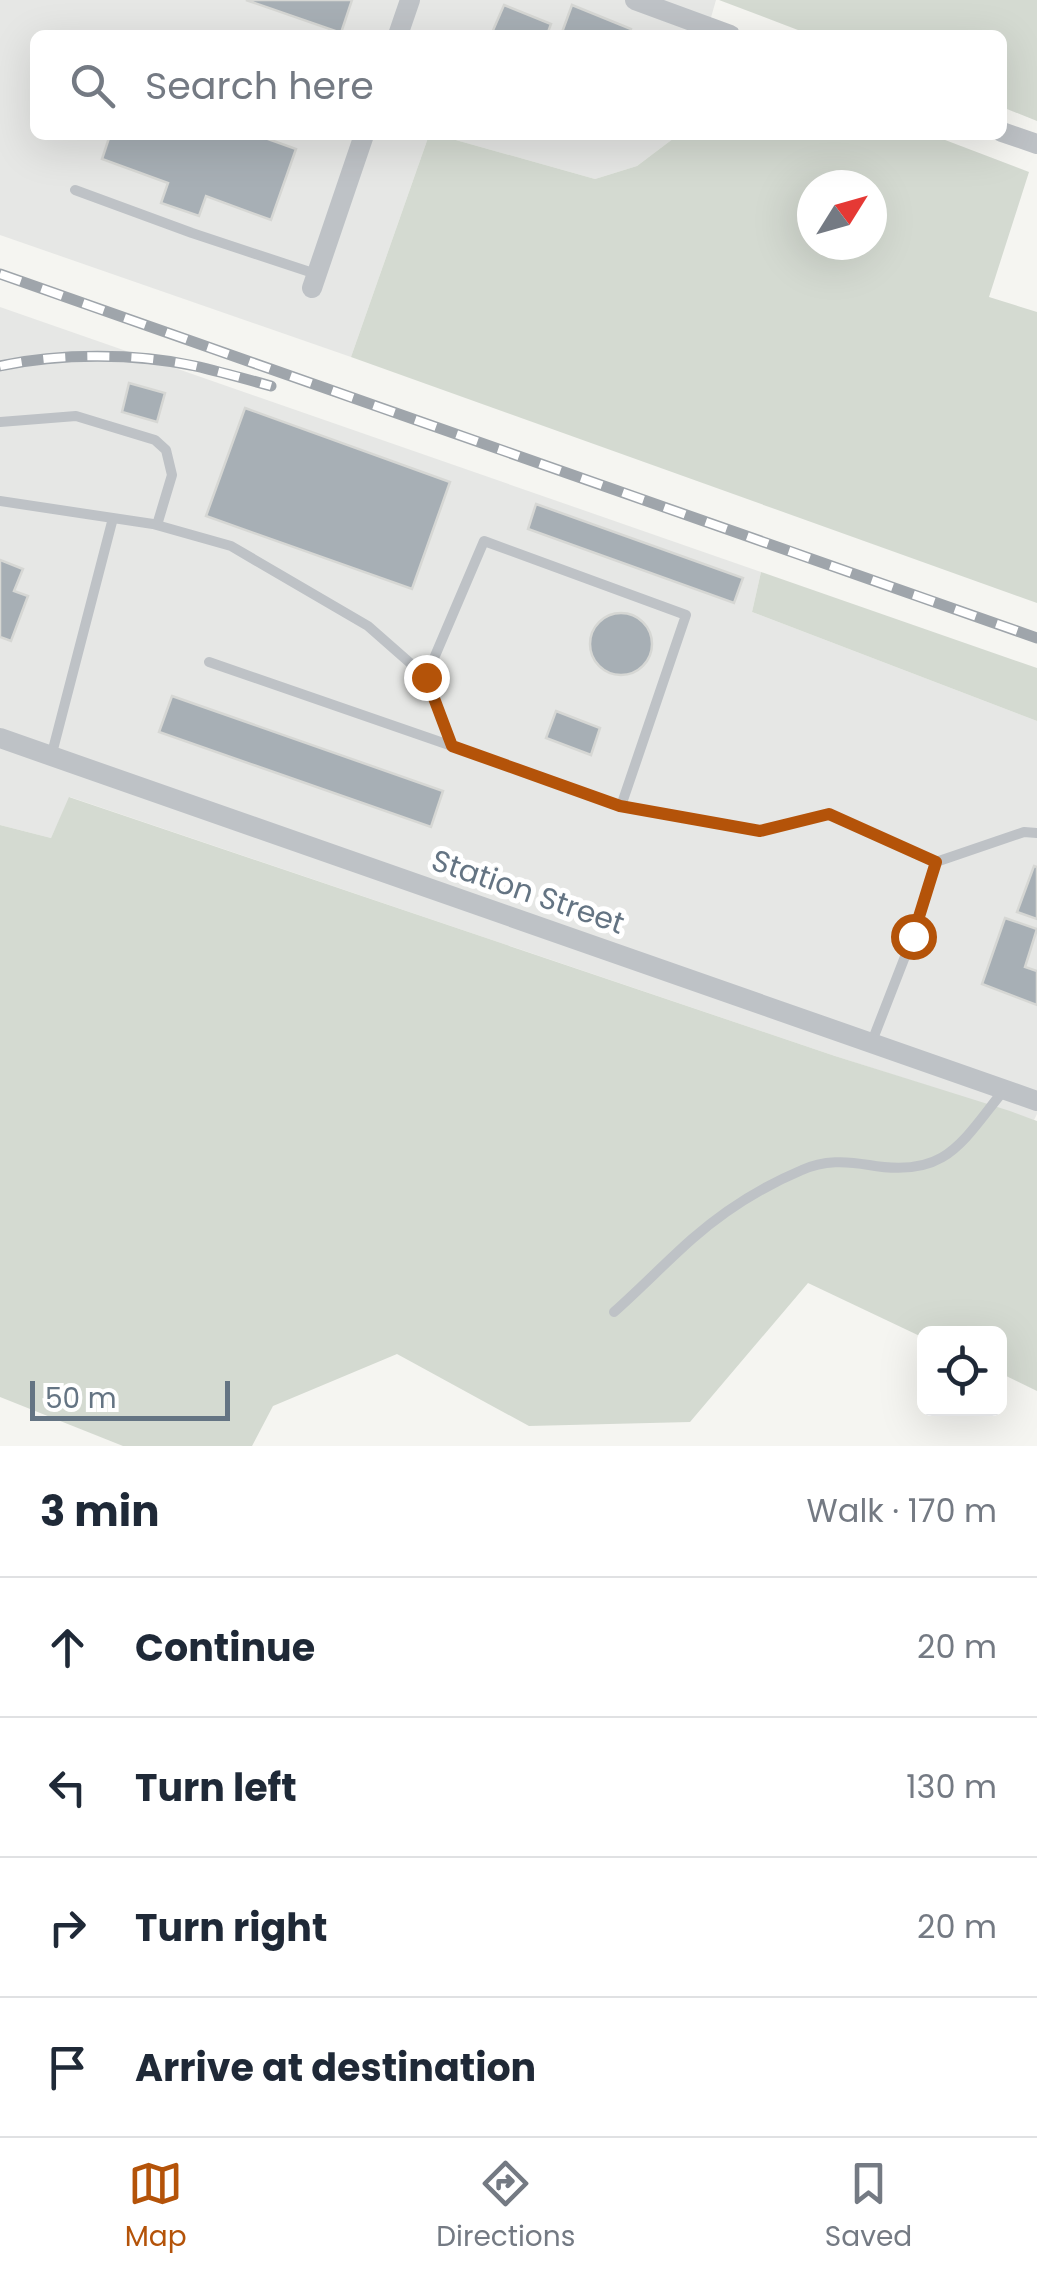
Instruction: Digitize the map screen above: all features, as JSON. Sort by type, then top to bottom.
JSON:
[{"type":"street","points":[[400,30],[410,0]]},
{"type":"street","points":[[635,0],[716,30]]},
{"type":"street","points":[[1007,134],[1037,144]]},
{"type":"street","points":[[315,281],[362,140]]},
{"type":"street","name":"Station Street","points":[[0,738],[1037,1101]]},
{"type":"lane","points":[[75,190],[315,281]]},
{"type":"lane","points":[[0,422],[76,416],[155,440],[166,450],[172,475],[157,525]]},
{"type":"lane","points":[[0,502],[157,525],[231,546],[368,626],[426,677],[452,746]]},
{"type":"lane","points":[[51,757],[113,518]]},
{"type":"lane","points":[[426,677],[484,541],[686,615],[620,806]]},
{"type":"lane","points":[[209,662],[620,806],[760,831],[829,814],[936,862],[1024,832],[1037,833]]},
{"type":"lane","points":[[871,1044],[913,936],[936,862]]},
{"type":"lane","points":[[614,1312],[695,1236],[747,1199],[822,1163],[846,1161],[903,1169],[929,1165],[962,1143],[1004,1090]]},
{"type":"shaded area","points":[[0,0],[716,0],[707,30],[30,30],[30,140],[427,140],[351,357],[0,235]]},
{"type":"shaded area","points":[[719,0],[1037,0],[1037,121],[1007,109],[1007,30],[798,30]]},
{"type":"shaded area","points":[[427,140],[456,140],[595,179],[637,166],[671,140],[945,140],[1029,172],[989,297],[1037,312],[1037,603],[351,357]]},
{"type":"shaded area","points":[[456,140],[671,140],[637,166],[595,179]]},
{"type":"shaded area","points":[[0,307],[761,572],[752,612],[1037,721],[1034,1120],[70,797],[51,838],[0,825]]},
{"type":"shaded area","points":[[761,572],[1037,668],[1037,721],[752,612]]},
{"type":"shaded area","points":[[69,797],[1037,1121],[1037,1391],[1007,1376],[1007,1326],[917,1326],[917,1335],[808,1283],[690,1422],[529,1426],[397,1354],[273,1406],[252,1446],[123,1446],[0,1397],[0,825],[51,838]]},
{"type":"building","points":[[246,0],[352,0],[342,30]]},
{"type":"building","points":[[504,5],[551,24],[549,30],[493,30]]},
{"type":"building","points":[[572,5],[631,29],[631,30],[563,30]]},
{"type":"building","points":[[108,140],[271,140],[296,149],[271,220],[206,196],[199,216],[161,203],[168,183],[102,159]]},
{"type":"building","points":[[129,383],[165,393],[157,422],[122,412]]},
{"type":"building","points":[[245,408],[450,482],[412,589],[206,516]]},
{"type":"building","points":[[536,504],[743,578],[734,603],[528,529]]},
{"type":"building","points":[[0,560],[23,569],[14,591],[28,596],[11,641],[0,637]]},
{"type":"building","points":[[621,613],[643,622],[652,644],[643,666],[621,675],[599,666],[590,644],[599,622]]},
{"type":"building","points":[[172,696],[443,791],[431,827],[159,732]]},
{"type":"building","points":[[556,711],[600,728],[591,755],[546,738]]},
{"type":"building","points":[[1034,866],[1037,867],[1037,919],[1017,912]]},
{"type":"building","points":[[1005,918],[1037,929],[1025,967],[1037,971],[1037,1005],[982,984]]},
{"type":"railway","points":[[0,274],[1037,638]]},
{"type":"railway","points":[[0,366],[72,357],[123,357],[195,366],[271,386]]},
{"type":"route","points":[[426,677],[452,746],[620,806],[760,831],[829,814],[936,862],[913,936]]}]
